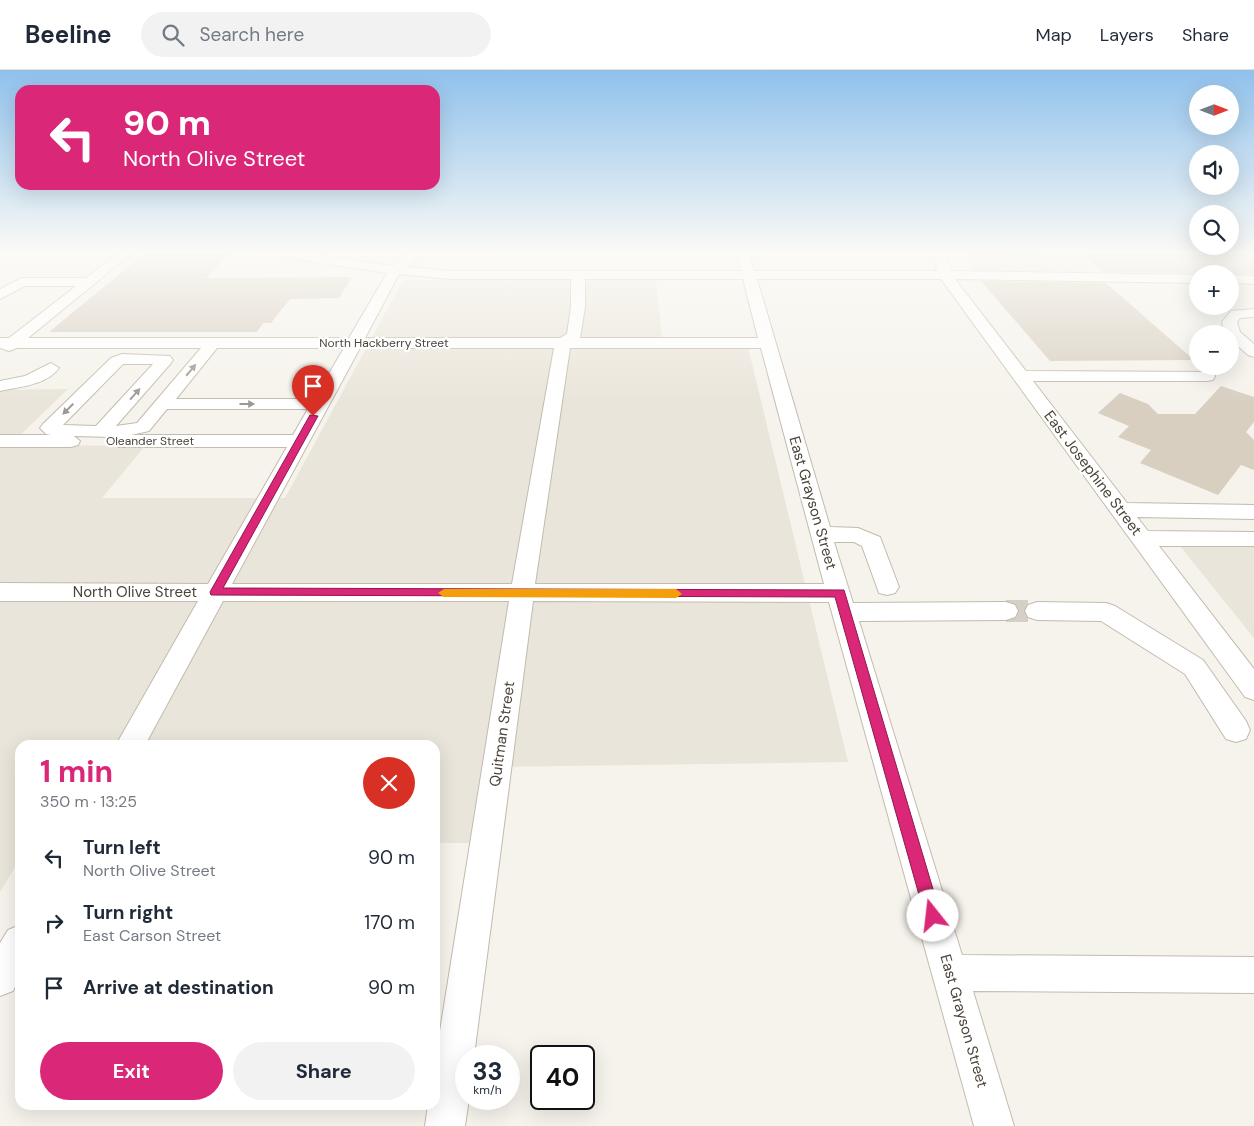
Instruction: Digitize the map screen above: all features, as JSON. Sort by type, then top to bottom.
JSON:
[{"type":"street","points":[[0,353],[6,343],[60,303]]},
{"type":"street","points":[[133,740],[376,303]]},
{"type":"street","points":[[564,343],[574,336],[578,303]]},
{"type":"street","name":"East Grayson Street","points":[[757,303],[994,1126]]},
{"type":"street","name":"East Josephine Street","points":[[969,303],[1254,689]]},
{"type":"street","points":[[1254,313],[1236,314],[1229,322],[1233,334],[1254,352]]},
{"type":"street","name":"North Hackberry Street","points":[[6,343],[768,343]]},
{"type":"street","points":[[141,359],[157,343]]},
{"type":"street","points":[[102,430],[165,360],[117,361],[49,428],[52,430],[102,430],[136,430],[143,427],[213,343]]},
{"type":"street","name":"Quitman Street","points":[[445,1126],[522,594],[564,343]]},
{"type":"street","points":[[0,386],[30,380],[51,368]]},
{"type":"street","points":[[1021,376],[1207,376]]},
{"type":"street","points":[[163,404],[320,404]]},
{"type":"street","name":"Oleander Street","points":[[0,441],[300,441]]},
{"type":"street","points":[[1050,442],[1070,442]]},
{"type":"street","points":[[1120,510],[1254,512]]},
{"type":"street","points":[[822,534],[858,535],[872,542],[887,587]]},
{"type":"street","points":[[1141,538],[1254,539]]},
{"type":"street","name":"North Olive Street","points":[[0,592],[522,594],[842,602],[1006,610]]},
{"type":"street","points":[[1037,610],[1106,612],[1194,667],[1236,730]]},
{"type":"street","points":[[1216,700],[1254,701]]},
{"type":"street","points":[[0,978],[15,951]]},
{"type":"street","points":[[950,973],[1254,975]]},
{"type":"shaded area","points":[[390,303],[658,303],[663,348],[748,347],[848,762],[486,767],[473,843],[440,843],[440,740],[15,740],[15,867],[0,892],[0,390],[68,389],[10,445],[145,446],[102,498],[285,498]]},
{"type":"shaded area","points":[[1180,546],[1254,546],[1254,638]]},
{"type":"building","points":[[84,303],[287,303],[271,323],[263,323],[257,332],[49,332]]},
{"type":"building","points":[[1000,303],[1129,303],[1189,356],[1189,360],[1050,361]]},
{"type":"building","points":[[1221,386],[1254,397],[1254,422],[1246,432],[1254,440],[1254,470],[1241,465],[1218,495],[1140,463],[1151,450],[1118,437],[1129,426],[1098,413],[1120,393],[1148,404],[1158,414],[1195,414]]},
{"type":"tunnel","points":[[1006,611],[1037,611]]},
{"type":"slow traffic","points":[[444,593],[676,594]]},
{"type":"route","points":[[313,416],[215,592],[502,594],[840,593],[933,916]]}]
